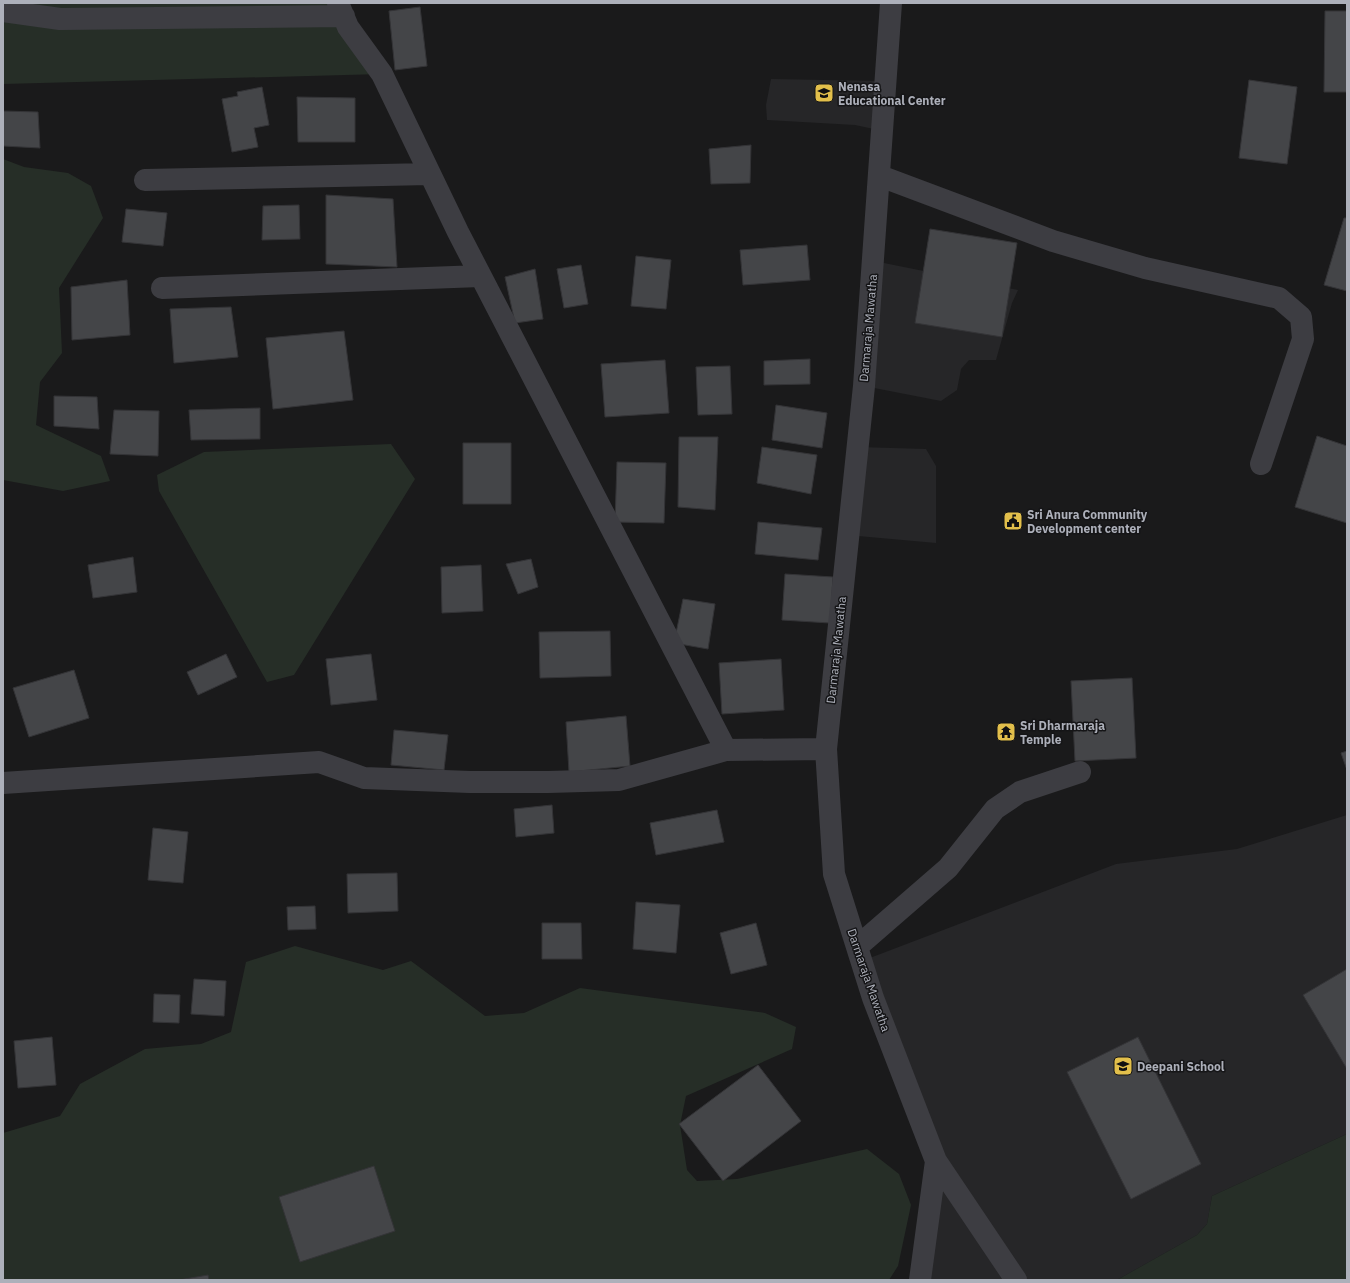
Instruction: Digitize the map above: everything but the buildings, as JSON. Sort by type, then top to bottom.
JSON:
[{"type":"street","name":"Darmaraja Mawatha","points":[[891,3],[880,176],[863,394],[826,749],[834,874],[874,998],[936,1161],[920,1280]]},
{"type":"street","points":[[3,11],[60,19],[341,10],[348,27],[382,74],[429,174],[480,276],[726,750]]},
{"type":"street","points":[[145,180],[429,174]]},
{"type":"street","points":[[880,176],[1053,241],[1145,268],[1279,298],[1301,317],[1303,339],[1261,464]]},
{"type":"street","points":[[162,288],[480,276]]},
{"type":"street","points":[[3,783],[319,762],[364,778],[470,782],[618,780],[726,750],[826,749]]},
{"type":"street","points":[[857,947],[948,868],[995,810],[1020,792],[1080,772]]},
{"type":"street","points":[[936,1161],[1016,1280]]},
{"type":"shaded area","points":[[3,3],[338,3],[382,74],[3,84]]},
{"type":"shaded area","name":"Nenasa Educational Center","points":[[771,79],[881,81],[874,129],[855,125],[767,120],[766,105]]},
{"type":"shaded area","points":[[3,159],[24,167],[68,173],[91,186],[103,218],[59,288],[62,353],[40,382],[36,425],[101,456],[110,481],[63,491],[3,480]]},
{"type":"shaded area","points":[[874,261],[1018,290],[1012,303],[996,360],[969,360],[961,369],[957,390],[941,401],[864,386]]},
{"type":"shaded area","points":[[391,444],[415,479],[294,675],[267,682],[159,491],[157,475],[204,452]]},
{"type":"shaded area","points":[[858,447],[926,449],[936,466],[936,543],[847,535]]},
{"type":"shaded area","name":"Deepani School","points":[[1347,815],[1347,1134],[1212,1196],[1207,1224],[1197,1235],[1117,1280],[920,1280],[936,1161],[862,961],[1116,864],[1237,849]]},
{"type":"shaded area","points":[[295,946],[383,970],[411,961],[485,1016],[524,1013],[580,988],[765,1013],[796,1027],[792,1049],[686,1096],[680,1125],[687,1170],[697,1181],[737,1179],[867,1149],[899,1174],[911,1205],[898,1266],[889,1280],[3,1280],[3,1133],[60,1116],[80,1084],[145,1049],[201,1044],[231,1032],[246,962]]},
{"type":"shaded area","points":[[1347,1134],[1347,1280],[1117,1280],[1197,1235],[1207,1224],[1212,1196]]},
{"type":"place","name":"Nenasa Educational Center","points":[[824,93]]},
{"type":"place","name":"Sri Anura Community Development center","points":[[1013,521]]},
{"type":"place","name":"Sri Dharmaraja Temple","points":[[1006,732]]},
{"type":"place","name":"Deepani School","points":[[1123,1066]]}]
